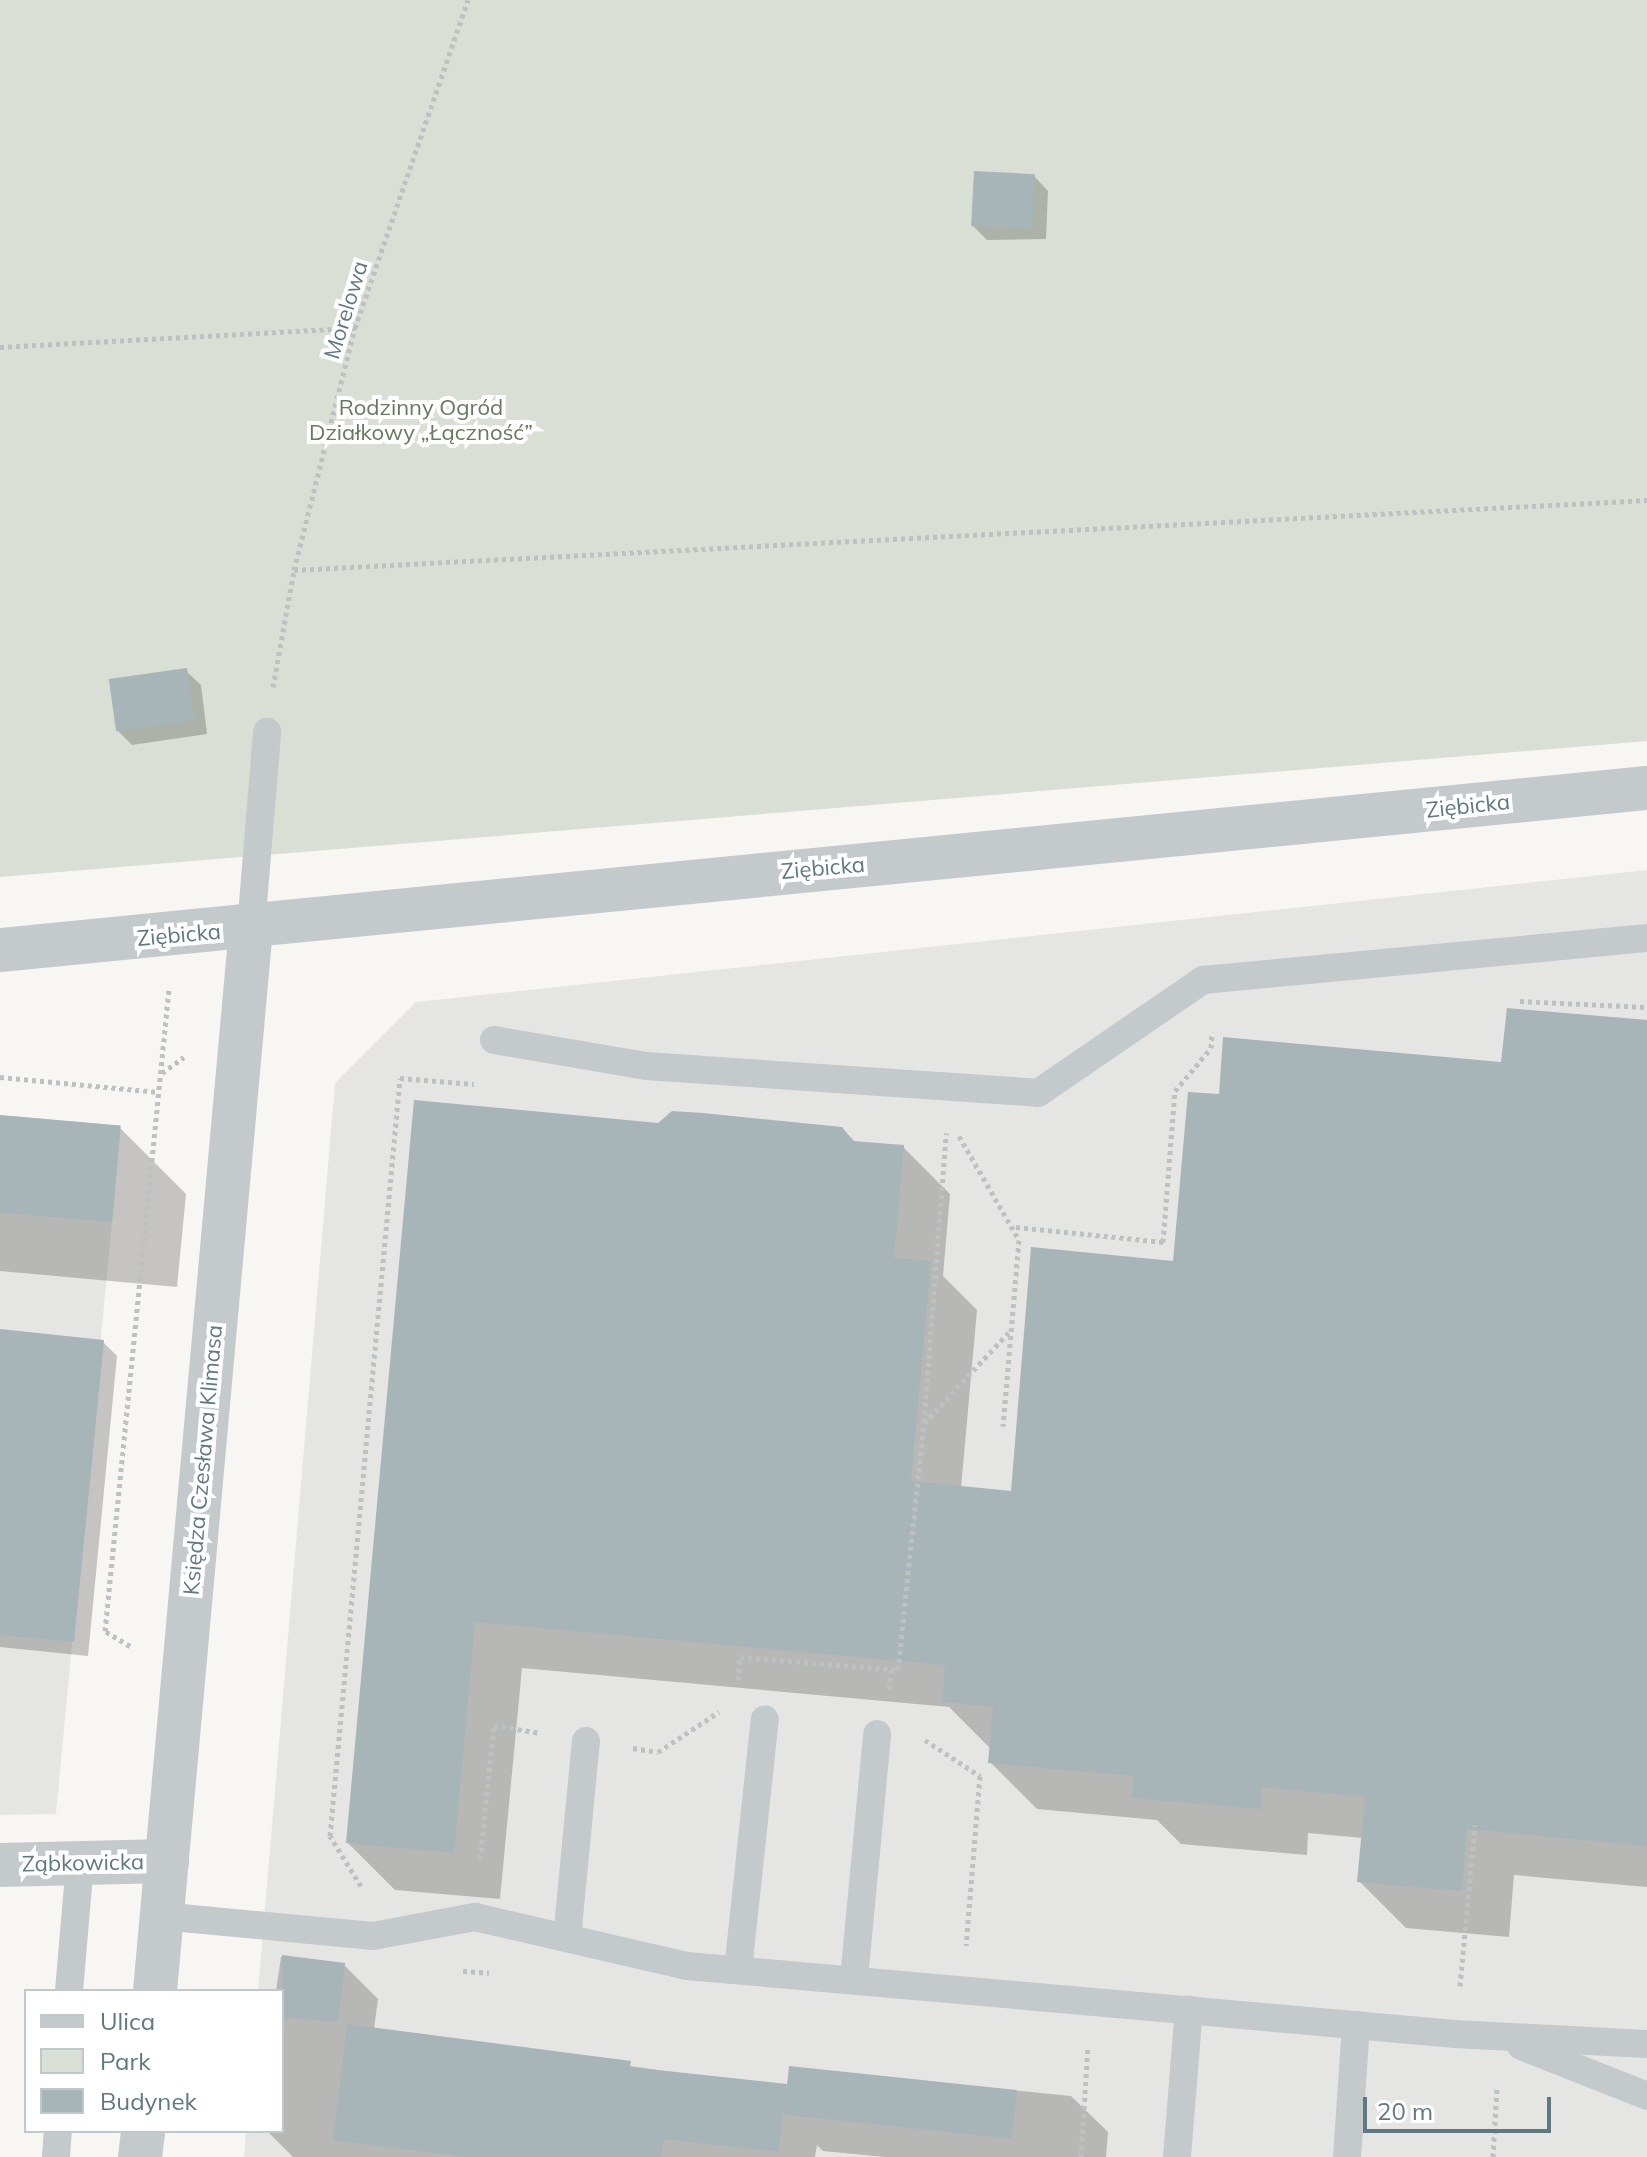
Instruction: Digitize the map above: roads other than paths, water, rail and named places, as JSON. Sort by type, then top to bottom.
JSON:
[{"type":"street","name":"Ziębicka","points":[[0,950],[251,928],[1647,788]]},
{"type":"street","name":"Księdza Czesława Klimasa","points":[[155,1989],[251,928]]},
{"type":"street","name":"Ząbkowicka","points":[[0,1865],[167,1861]]},
{"type":"street","points":[[140,2157],[143,2133]]},
{"type":"lane","points":[[251,928],[267,732]]},
{"type":"lane","points":[[494,1040],[646,1066],[1038,1093],[1203,980],[1647,938]]},
{"type":"lane","points":[[738,1970],[765,1719]]},
{"type":"lane","points":[[854,1979],[877,1734]]},
{"type":"lane","points":[[567,1938],[586,1741]]},
{"type":"lane","points":[[69,1989],[80,1862]]},
{"type":"lane","points":[[161,1916],[373,1936],[475,1917],[687,1966],[1455,2034],[1647,2044]]},
{"type":"lane","points":[[1177,2157],[1189,2009]]},
{"type":"lane","points":[[1347,2157],[1356,2025]]},
{"type":"lane","points":[[1498,2037],[1647,2096]]},
{"type":"lane","points":[[56,2157],[58,2133]]},
{"type":"park label","name":"Rodzinny Ogród Działkowy „Łączność”","points":[[421,420]]}]
